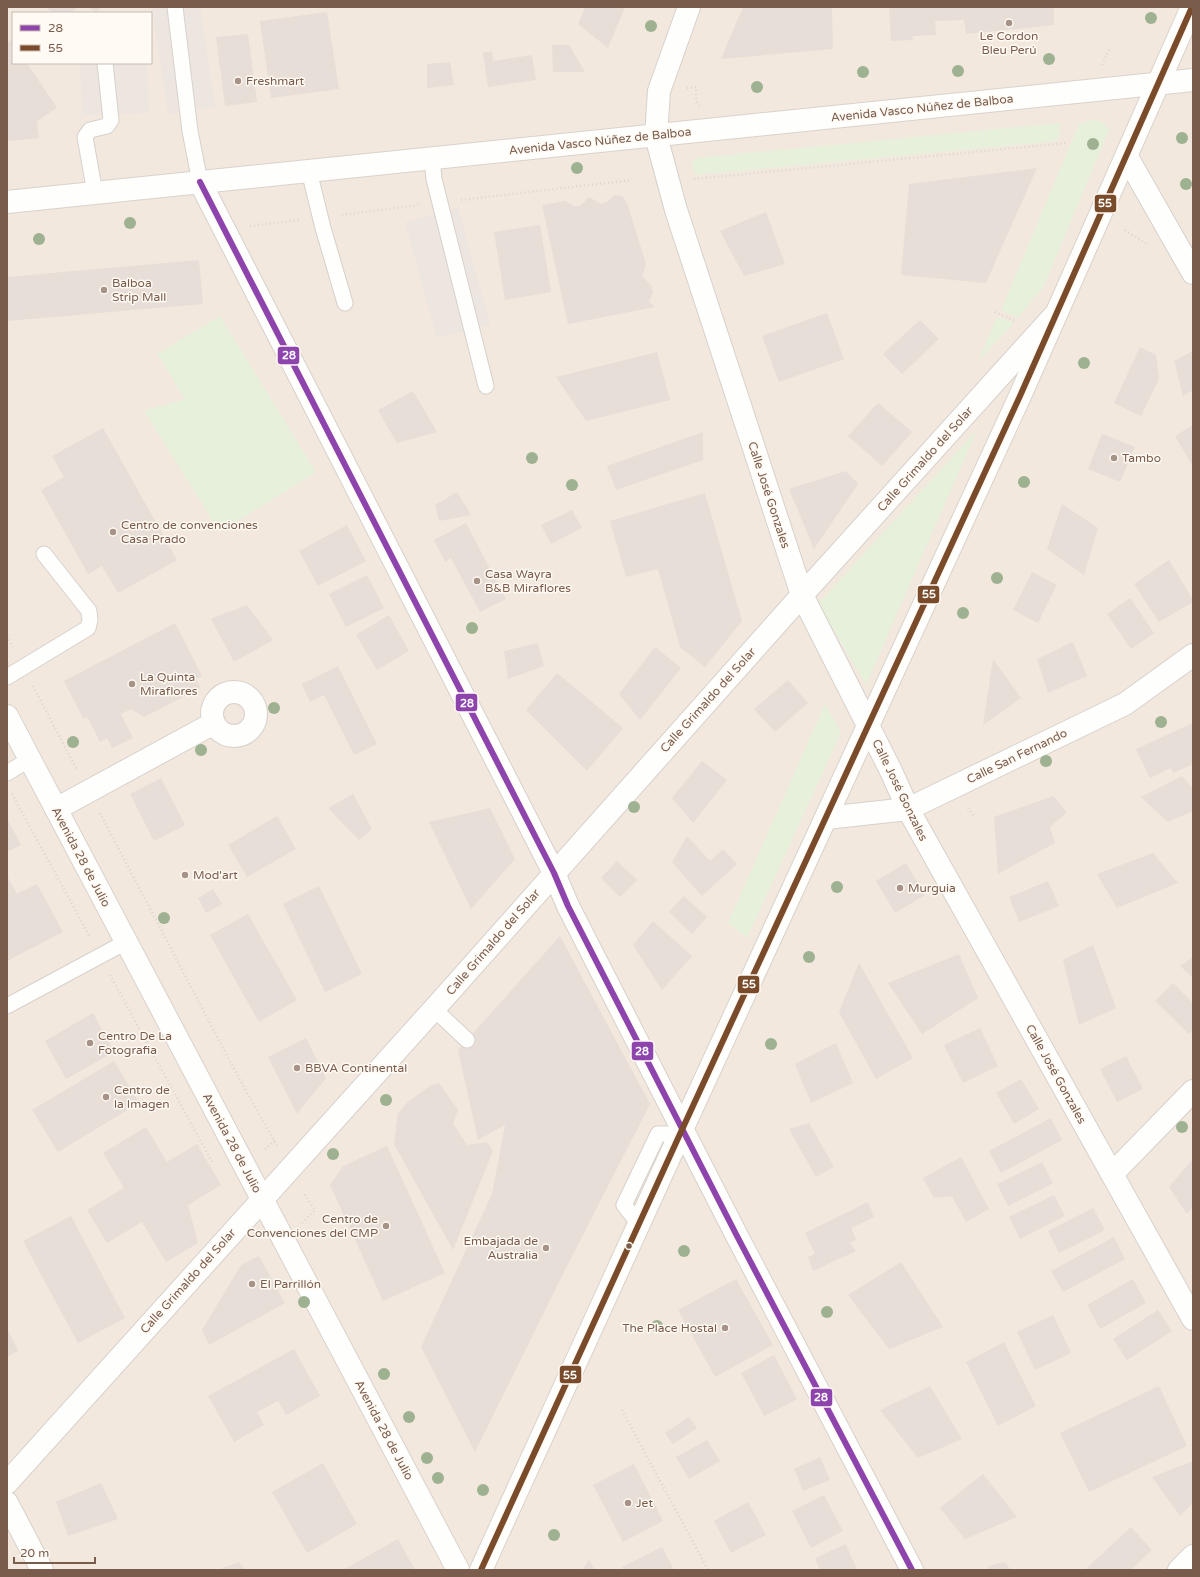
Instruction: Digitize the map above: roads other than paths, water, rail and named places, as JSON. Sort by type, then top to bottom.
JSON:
[{"type":"street","points":[[656,136],[660,91],[689,7]]},
{"type":"street","points":[[481,1570],[1058,311],[1192,7]]},
{"type":"street","name":"Avenida Vasco Núñez de Balboa","points":[[7,202],[1193,80]]},
{"type":"street","name":"Calle José Gonzales","points":[[656,136],[676,210],[802,595],[868,726],[908,810],[1193,1320]]},
{"type":"street","points":[[1127,156],[1193,273]]},
{"type":"street","points":[[200,182],[554,873],[568,906],[681,1131],[912,1570]]},
{"type":"street","name":"Calle Grimaldo del Solar","points":[[7,1483],[434,1009],[802,595],[1058,311]]},
{"type":"street","name":"Calle San Fernando","points":[[826,818],[908,810],[1125,704],[1193,655]]},
{"type":"street","name":"Avenida 28 de Julio","points":[[7,716],[458,1570]]},
{"type":"street","points":[[56,809],[214,723]]},
{"type":"street","points":[[1112,1174],[1193,1091]]},
{"type":"street","points":[[7,1503],[42,1570]]},
{"type":"street","points":[[1179,1570],[1193,1556]]},
{"type":"lane","points":[[175,7],[190,131],[200,182]]},
{"type":"lane","points":[[95,193],[84,137],[90,130],[107,126],[111,120],[105,64]]},
{"type":"lane","points":[[432,159],[434,179],[486,386]]},
{"type":"lane","points":[[309,171],[323,228],[346,303]]},
{"type":"lane","points":[[7,677],[88,628],[90,620],[89,611],[44,554]]},
{"type":"lane","points":[[7,773],[30,759]]},
{"type":"lane","points":[[7,1006],[126,942]]},
{"type":"lane","points":[[434,1009],[467,1040]]},
{"type":"place","name":"Le Cordon Bleu Perú","points":[[1009,23]]},
{"type":"place","name":"Freshmart","points":[[238,81]]},
{"type":"place","name":"Balboa Strip Mall","points":[[104,290]]},
{"type":"place","name":"Tambo","points":[[1114,458]]},
{"type":"place","name":"Centro de convenciones Casa Prado","points":[[113,532]]},
{"type":"place","name":"Casa Wayra B&B Miraflores","points":[[477,581]]},
{"type":"place","name":"La Quinta Miraflores","points":[[132,684]]},
{"type":"place","name":"Mod'art","points":[[185,875]]},
{"type":"place","name":"Murguia","points":[[900,888]]},
{"type":"place","name":"Centro De La Fotografia","points":[[90,1043]]},
{"type":"place","name":"BBVA Continental","points":[[297,1068]]},
{"type":"place","name":"Centro de la Imagen","points":[[106,1097]]},
{"type":"place","name":"Centro de Convenciones del CMP","points":[[386,1226]]},
{"type":"place","name":"Embajada de Australia","points":[[546,1248]]},
{"type":"place","name":"El Parrillón","points":[[252,1284]]},
{"type":"place","name":"The Place Hostal","points":[[725,1328]]},
{"type":"place","name":"Jet","points":[[628,1503]]}]
